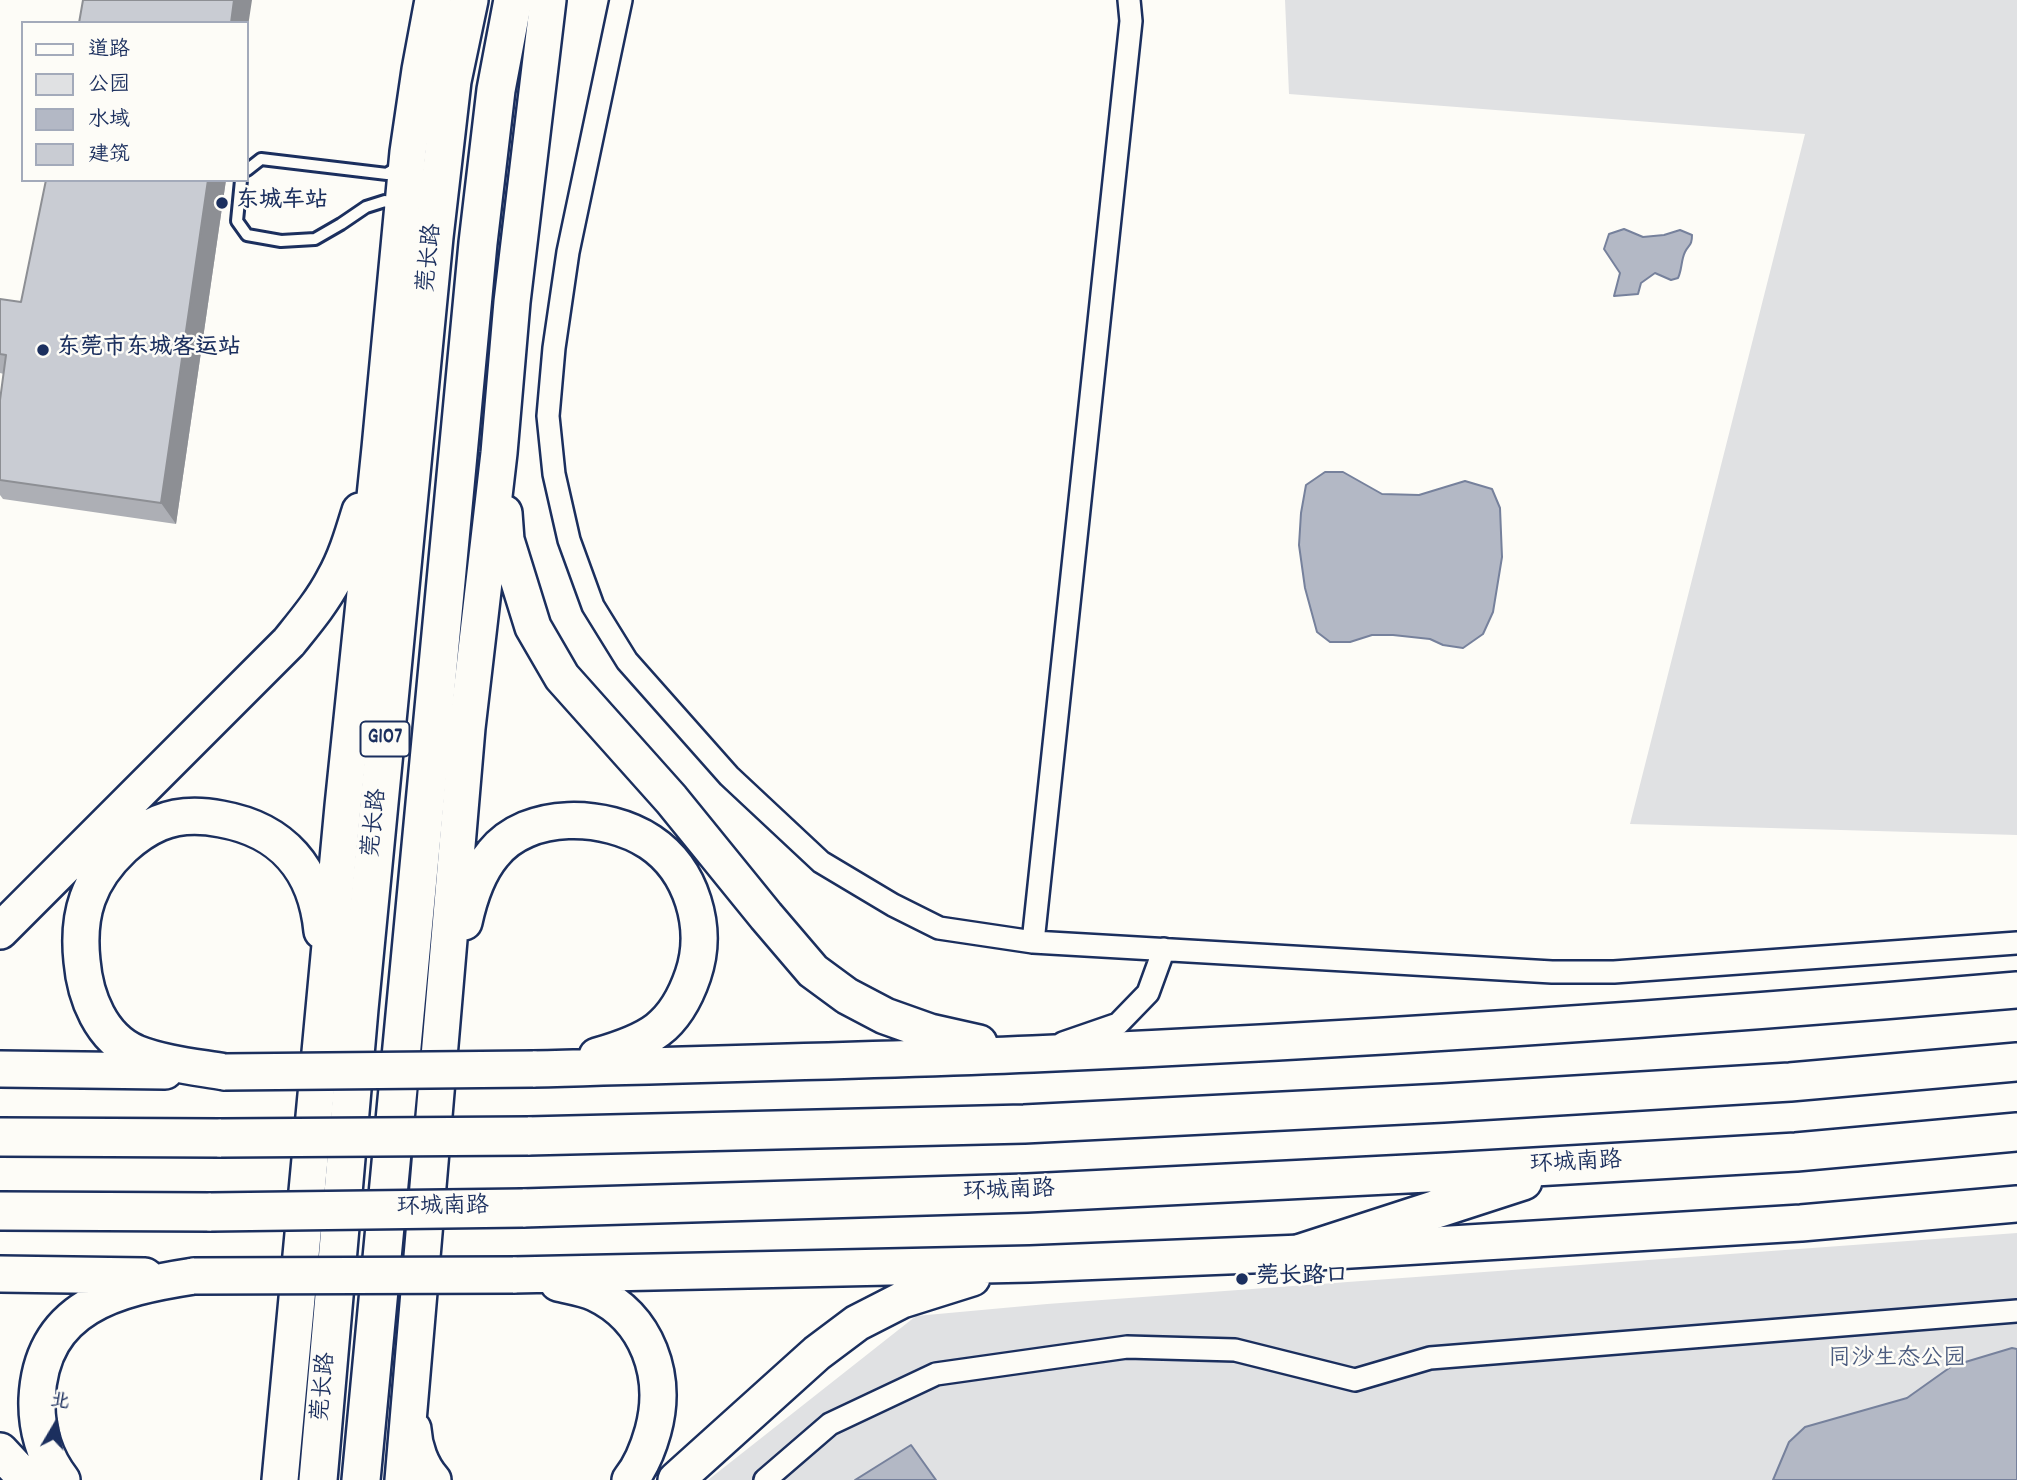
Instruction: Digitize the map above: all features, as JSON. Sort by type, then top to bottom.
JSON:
[{"type":"highway","name":"莞长路","points":[[318,1480],[359,1009],[434,237],[452,81],[469,0]]},
{"type":"highway","name":"莞长路","points":[[361,1480],[478,243],[496,90],[513,0]]},
{"type":"highway","points":[[0,1137],[528,1136],[1024,1124],[1776,1083],[2017,1062]]},
{"type":"highway","name":"环城南路","points":[[0,1211],[211,1212],[523,1208],[1027,1193],[1796,1152],[2017,1132]]},
{"type":"highway","points":[[1301,1253],[1572,1165]]},
{"type":"main road","points":[[280,1480],[408,152],[433,0]]},
{"type":"main road","points":[[403,1480],[467,728],[499,453],[512,302],[548,0]]},
{"type":"main road","points":[[0,931],[289,642],[314,611],[334,579],[349,545],[380,448]]},
{"type":"main road","points":[[499,453],[506,540],[533,627],[562,677],[671,799],[813,971],[847,996],[885,1016],[930,1032],[1030,1054]]},
{"type":"main road","points":[[225,1072],[156,1059],[135,1052],[117,1042],[89,1000],[80,944],[82,917],[97,876],[135,836],[159,823],[183,817],[209,817],[257,828],[278,840],[292,853],[303,869],[318,905],[324,946],[325,1002]]},
{"type":"main road","points":[[443,1007],[468,905],[478,878],[493,854],[510,837],[536,825],[567,820],[596,822],[627,831],[650,842],[671,861],[688,884],[696,911],[699,938],[697,962],[688,989],[677,1010],[663,1026],[644,1040],[598,1056],[533,1069]]},
{"type":"main road","points":[[0,1069],[225,1072],[533,1069],[1030,1054],[1445,1034],[2017,990]]},
{"type":"main road","points":[[0,1274],[513,1275],[1030,1264],[1301,1253],[1801,1223],[2017,1204]]},
{"type":"main road","points":[[676,1480],[817,1353],[857,1323],[902,1300],[955,1282],[1030,1264]]},
{"type":"main road","points":[[513,1275],[594,1293],[616,1306],[634,1323],[648,1347],[657,1371],[659,1394],[647,1452],[631,1480]]},
{"type":"main road","points":[[62,1480],[53,1469],[42,1443],[36,1415],[37,1386],[54,1337],[68,1320],[93,1304],[125,1290],[148,1283],[194,1276]]},
{"type":"main road","points":[[262,1480],[289,1383]]},
{"type":"main road","points":[[410,1390],[413,1436],[418,1455],[433,1480]]},
{"type":"main road","points":[[0,1451],[27,1480]]},
{"type":"street","points":[[621,0],[568,252],[554,348],[548,416],[554,474],[569,540],[593,606],[626,661],[729,776],[821,862],[893,905],[939,928],[1033,942],[1538,971],[1614,972],[2017,943]]},
{"type":"street","points":[[1033,942],[1130,21],[1129,0]]},
{"type":"street","points":[[1030,1054],[1118,1024],[1148,993],[1164,949]]},
{"type":"street","points":[[765,1480],[830,1424],[936,1374],[1127,1347],[1235,1350],[1355,1380],[1430,1358],[2017,1311]]},
{"type":"lane","points":[[248,169],[261,159],[387,174],[399,167],[408,152]]},
{"type":"lane","points":[[241,182],[237,221],[247,234],[281,241],[315,239],[366,207],[385,201],[396,205],[401,222]]},
{"type":"green space","points":[[1285,0],[2017,0],[2017,835],[1630,824],[1805,134],[1289,94]]},
{"type":"green space","name":"同沙生态公园","points":[[2017,1233],[2017,1480],[708,1480],[916,1316],[1047,1304]]},
{"type":"water","points":[[1624,229],[1643,237],[1680,230],[1692,235],[1678,278],[1671,280],[1655,273],[1641,283],[1638,294],[1614,296],[1620,273],[1604,249],[1609,234]]},
{"type":"water","points":[[1325,472],[1343,472],[1382,494],[1419,495],[1465,481],[1492,489],[1500,508],[1502,557],[1493,612],[1483,634],[1463,648],[1443,645],[1430,639],[1393,635],[1372,635],[1350,642],[1330,642],[1317,632],[1305,588],[1299,545],[1306,485]]},
{"type":"water","points":[[2012,1348],[2017,1349],[2017,1480],[1773,1480],[1789,1442],[1805,1427],[1907,1398],[1952,1366]]},
{"type":"water","points":[[911,1445],[936,1480],[855,1480]]},
{"type":"building","points":[[83,0],[234,0],[231,21],[79,21]]},
{"type":"building","points":[[46,182],[208,182],[161,503],[0,480],[0,400],[6,355],[0,354],[0,299],[21,302]]},
{"type":"place","name":"东城车站","points":[[222,203]]},
{"type":"place","name":"东莞市东城客运站","points":[[43,350]]},
{"type":"place","name":"莞长路口","points":[[1242,1279]]}]
